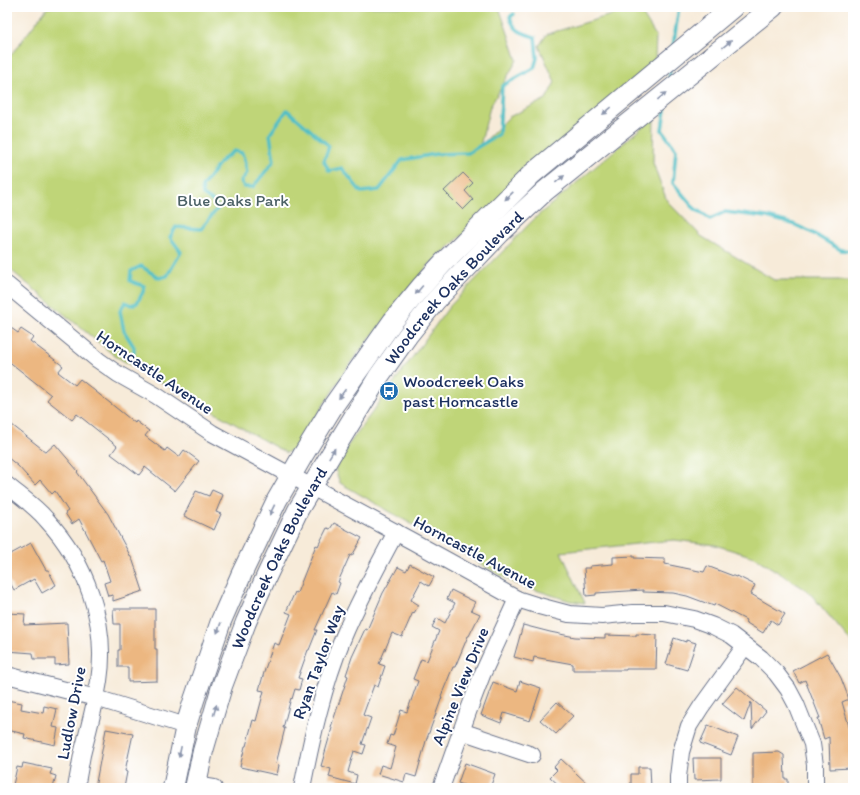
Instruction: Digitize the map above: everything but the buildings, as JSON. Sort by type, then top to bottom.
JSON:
[{"type":"main road","name":"Woodcreek Oaks Boulevard","points":[[173,788],[186,726],[199,685],[221,620],[242,573],[277,500],[303,455],[333,406],[393,321],[444,262],[532,174],[733,7]]},
{"type":"main road","name":"Woodcreek Oaks Boulevard","points":[[202,787],[203,751],[222,686],[246,622],[267,575],[298,510],[379,376],[408,335],[436,300],[472,261],[545,191],[773,7]]},
{"type":"street","name":"Horncastle Avenue","points":[[7,285],[92,355],[118,374],[157,396],[212,433],[517,599],[569,614],[602,616],[633,613],[664,613],[694,619],[731,635],[761,658],[776,673],[788,689],[796,704],[812,744],[815,765],[815,788]]},
{"type":"street","name":"Ludlow Drive","points":[[7,485],[46,518],[64,540],[79,564],[94,605],[100,644],[101,660],[99,681],[76,788]]},
{"type":"street","name":"Ryan Taylor Way","points":[[302,788],[311,740],[323,693],[343,639],[363,594],[396,532]]},
{"type":"street","name":"Alpine View Drive","points":[[441,788],[482,674],[517,599]]},
{"type":"street","points":[[678,788],[681,752],[689,726],[745,646]]},
{"type":"street","points":[[7,675],[96,698],[186,726]]},
{"type":"street","points":[[461,731],[532,755]]},
{"type":"green space","name":"Blue Oaks Park","points":[[48,7],[499,7],[517,60],[490,107],[480,146],[509,117],[546,99],[555,82],[539,46],[547,34],[638,7],[656,36],[655,61],[427,267],[351,362],[296,448],[286,453],[115,356],[7,267],[7,60]]},
{"type":"green space","points":[[654,117],[653,163],[667,201],[701,236],[774,280],[853,280],[853,644],[808,591],[754,557],[715,545],[674,540],[561,552],[585,603],[570,601],[514,583],[340,483],[335,469],[346,448],[449,307],[535,218]]},
{"type":"waterway","points":[[673,47],[679,7]]},
{"type":"waterway","points":[[134,353],[134,347],[124,331],[120,311],[125,302],[131,305],[137,303],[143,292],[144,286],[130,281],[131,271],[141,266],[159,278],[167,276],[181,252],[170,237],[176,227],[201,229],[218,208],[214,202],[203,195],[202,187],[221,161],[234,151],[242,153],[247,173],[241,181],[244,187],[253,187],[274,161],[270,134],[287,110],[329,146],[324,161],[329,171],[342,168],[361,192],[379,190],[402,160],[436,154],[468,153],[499,134],[502,86],[534,68],[537,58],[535,37],[522,33],[516,28],[510,17],[514,14]]},
{"type":"waterway","points":[[669,83],[670,69]]},
{"type":"waterway","points":[[666,103],[662,130],[676,150],[673,183],[694,208],[710,219],[725,212],[767,217],[793,224],[809,231],[841,250],[853,251]]},
{"type":"place","name":"Woodcreek Oaks past Horncastle","points":[[389,391]]}]
